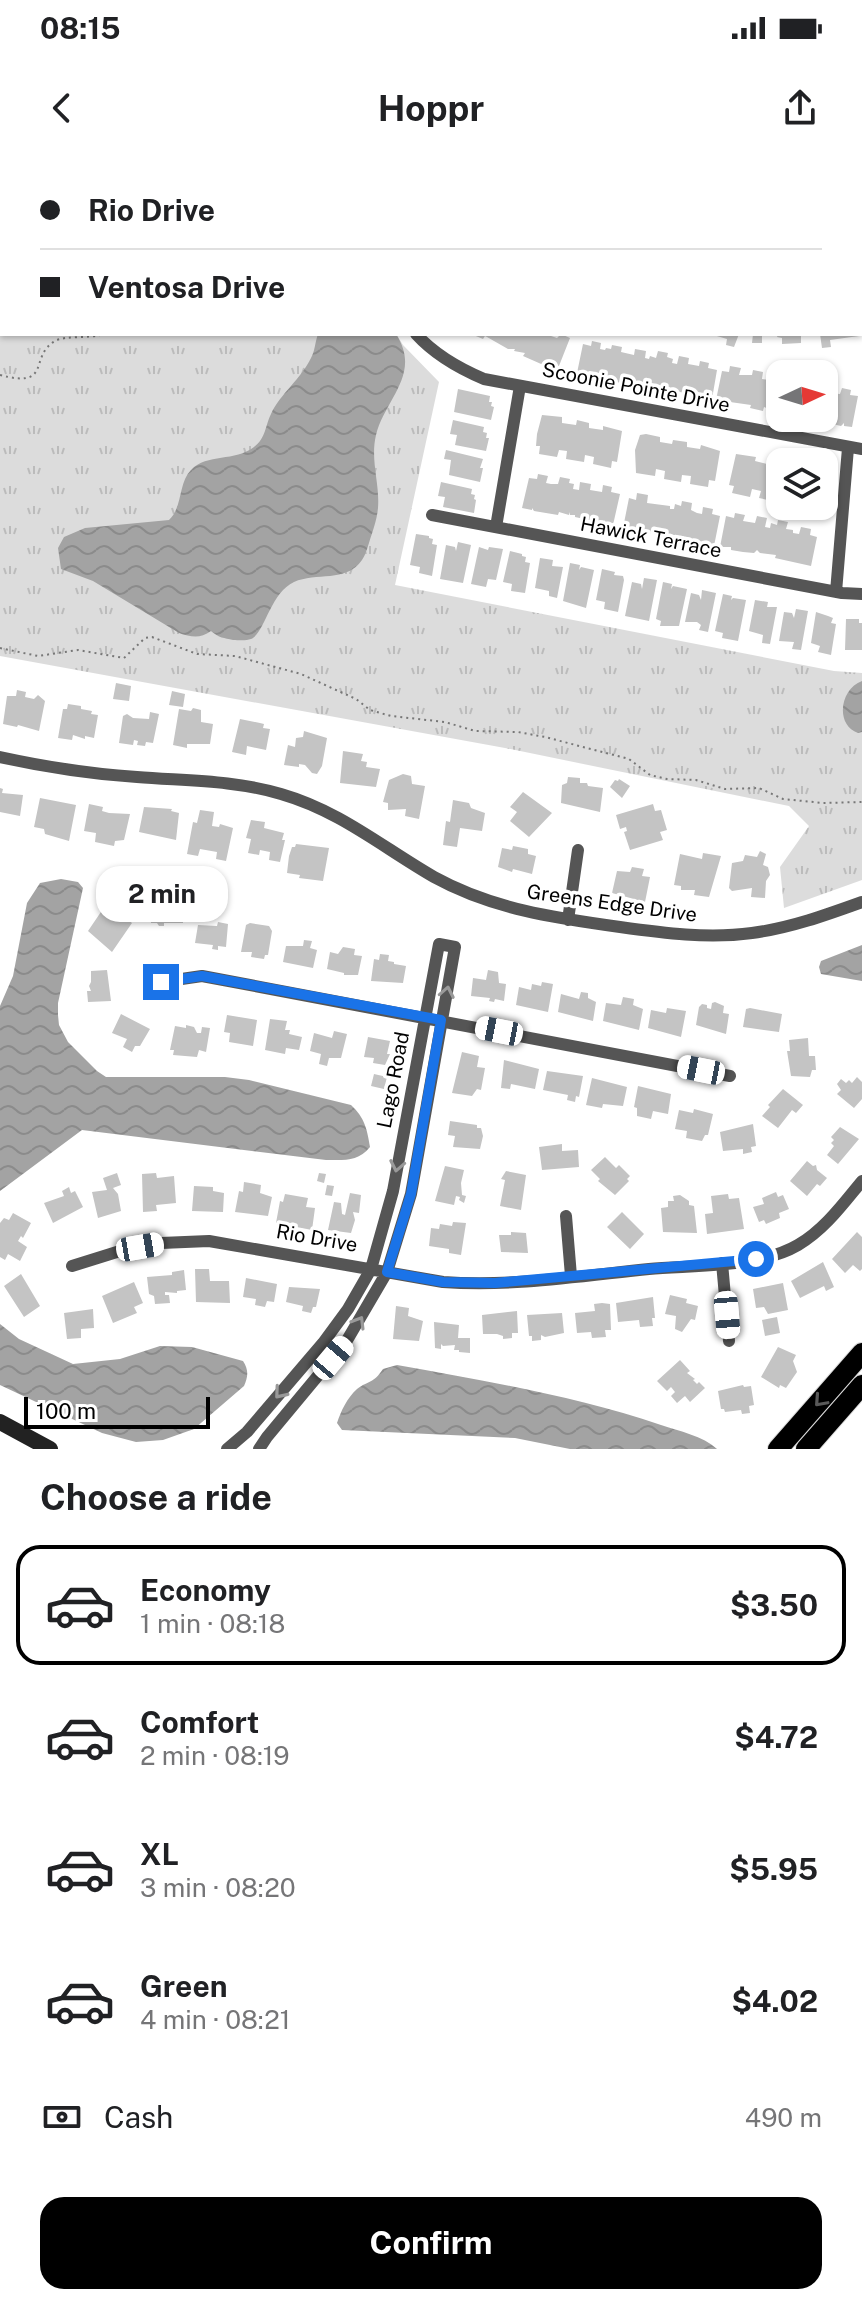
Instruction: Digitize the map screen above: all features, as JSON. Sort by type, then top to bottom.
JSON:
[{"type":"main road","points":[[778,1449],[862,1353]]},
{"type":"main road","points":[[806,1449],[862,1385]]},
{"type":"street","name":"Scoonie Pointe Drive","points":[[418,336],[429,349],[484,379],[862,449]]},
{"type":"street","points":[[496,527],[520,386]]},
{"type":"street","points":[[836,592],[848,448]]},
{"type":"street","name":"Hawick Terrace","points":[[432,515],[836,592],[862,594]]},
{"type":"street","name":"Greens Edge Drive","points":[[0,757],[93,774],[191,779],[237,784],[281,794],[323,809],[363,830],[434,877],[471,895],[509,908],[568,920],[706,936],[794,925],[862,902]]},
{"type":"street","points":[[568,920],[578,850]]},
{"type":"street","name":"Lago Road","points":[[227,1449],[247,1432],[323,1343],[348,1309],[371,1269],[393,1191],[439,944],[455,947],[411,1194],[387,1272],[346,1342],[259,1449]]},
{"type":"street","points":[[161,982],[202,976],[730,1076]]},
{"type":"street","name":"Rio Drive","points":[[72,1266],[120,1251],[161,1243],[209,1241],[472,1284],[722,1263],[756,1259],[797,1246],[818,1232],[862,1181]]},
{"type":"street","points":[[566,1216],[571,1276]]},
{"type":"street","points":[[722,1263],[729,1341]]},
{"type":"street","points":[[0,1422],[50,1449]]},
{"type":"path","points":[[0,375],[28,379],[35,375],[50,344],[58,339],[96,336]]},
{"type":"path","points":[[0,648],[38,656],[78,650],[124,658],[145,638],[152,637],[197,654],[235,656],[301,674],[356,699],[370,710],[391,716],[445,722],[475,731],[518,732],[545,737],[629,759],[650,775],[667,779],[696,780],[725,789],[759,788],[783,799],[823,803],[862,802]]},
{"type":"green space","points":[[0,336],[397,336],[439,382],[395,585],[834,671],[862,673],[862,880],[784,908],[780,867],[809,826],[789,806],[505,748],[0,656]]},
{"type":"water","points":[[317,336],[397,336],[403,348],[403,374],[376,435],[377,513],[365,554],[355,567],[348,572],[303,579],[286,587],[256,635],[242,640],[222,637],[211,631],[195,636],[179,633],[93,581],[61,569],[58,548],[64,537],[85,528],[169,520],[177,509],[184,481],[191,470],[205,461],[246,452],[258,443],[275,407],[302,373]]},
{"type":"water","points":[[862,681],[862,732],[858,733],[846,722],[843,706],[849,691]]},
{"type":"water","points":[[61,879],[78,882],[83,888],[58,1003],[59,1025],[68,1042],[97,1071],[106,1077],[225,1077],[249,1080],[351,1105],[365,1124],[370,1147],[356,1158],[326,1160],[82,1130],[0,1191],[0,1006],[13,976],[27,903],[40,883]]},
{"type":"water","points":[[862,945],[862,981],[821,974],[821,961]]},
{"type":"water","points":[[0,1324],[19,1339],[73,1364],[120,1359],[160,1346],[192,1347],[243,1361],[247,1370],[246,1380],[244,1386],[194,1429],[163,1440],[136,1442],[102,1433],[0,1385]]},
{"type":"water","points":[[397,1365],[596,1406],[690,1434],[717,1449],[570,1449],[515,1438],[342,1430],[337,1423],[353,1393],[374,1380],[383,1369]]},
{"type":"building","points":[[485,336],[570,338],[557,371],[523,356],[525,353],[508,349]]},
{"type":"building","points":[[717,336],[738,336],[734,347],[726,345],[727,339]]},
{"type":"building","points":[[753,336],[762,336],[762,343],[752,343]]},
{"type":"building","points":[[801,336],[801,343],[782,344],[782,338],[777,337]]},
{"type":"building","points":[[820,336],[859,336],[830,340],[831,347],[822,348]]},
{"type":"building","points":[[592,341],[601,343],[600,349],[605,350],[611,349],[612,345],[622,347],[621,352],[634,355],[635,349],[646,351],[645,358],[649,359],[650,356],[656,358],[658,351],[668,353],[667,357],[673,359],[672,363],[677,364],[679,356],[689,358],[688,364],[699,366],[700,361],[709,363],[708,368],[717,370],[712,399],[656,386],[656,390],[643,387],[644,383],[610,381],[610,377],[600,378],[587,375],[588,372],[586,375],[577,373],[583,344],[591,346]]},
{"type":"building","points":[[730,366],[741,368],[739,375],[752,375],[753,370],[763,372],[766,408],[763,411],[750,408],[751,405],[716,400],[722,371],[729,372]]},
{"type":"building","points":[[842,388],[851,390],[850,395],[858,396],[852,427],[844,426],[844,423],[838,425],[838,394]]},
{"type":"building","points":[[458,389],[490,396],[489,402],[494,407],[491,420],[454,412]]},
{"type":"building","points":[[542,415],[562,417],[562,423],[576,425],[577,420],[589,423],[589,428],[603,430],[603,426],[622,431],[617,462],[612,461],[611,468],[593,464],[594,457],[585,455],[584,462],[566,459],[567,451],[559,450],[557,457],[539,454],[540,446],[536,446]]},
{"type":"building","points":[[453,420],[484,427],[483,432],[489,438],[486,451],[455,445],[457,435],[450,434]]},
{"type":"building","points":[[640,435],[660,437],[660,442],[687,442],[687,447],[700,449],[701,445],[720,451],[715,481],[709,480],[708,487],[690,484],[691,476],[682,475],[681,482],[664,479],[665,471],[656,469],[655,476],[636,473],[635,450]]},
{"type":"building","points":[[446,450],[483,459],[480,482],[449,475],[451,460],[444,459]]},
{"type":"building","points":[[736,454],[756,457],[755,461],[766,464],[766,500],[759,498],[761,491],[752,489],[750,497],[732,493],[734,486],[729,485]]},
{"type":"building","points":[[538,474],[548,476],[546,483],[551,484],[558,484],[560,477],[570,479],[573,489],[579,490],[580,482],[591,484],[590,490],[602,492],[603,485],[612,487],[611,492],[620,494],[613,525],[605,523],[605,520],[603,523],[575,517],[569,512],[569,515],[559,512],[558,515],[522,508],[529,478],[537,479]]},
{"type":"building","points":[[441,482],[472,489],[471,494],[475,495],[476,500],[474,513],[443,507],[445,497],[438,496]]},
{"type":"building","points":[[637,493],[648,495],[647,503],[670,506],[670,509],[674,509],[675,504],[681,506],[682,501],[692,503],[691,510],[697,513],[702,514],[703,507],[713,509],[712,514],[720,516],[714,546],[680,539],[680,536],[623,528],[629,498],[636,500]]},
{"type":"building","points":[[735,513],[745,515],[743,521],[755,523],[757,516],[766,518],[765,527],[770,528],[771,523],[777,525],[778,520],[788,522],[786,529],[799,534],[801,527],[811,529],[810,535],[817,537],[811,566],[775,558],[776,555],[757,550],[754,553],[720,547],[726,516],[734,518]]},
{"type":"building","points":[[416,534],[429,536],[433,539],[432,544],[437,545],[432,576],[419,573],[420,567],[410,565]]},
{"type":"building","points":[[458,542],[471,545],[463,583],[440,579],[446,545],[455,547],[456,551]]},
{"type":"building","points":[[479,547],[503,549],[496,580],[488,579],[486,587],[471,584]]},
{"type":"building","points":[[510,551],[522,554],[526,557],[525,562],[530,563],[525,593],[511,591],[512,584],[503,582]]},
{"type":"building","points":[[540,558],[553,560],[552,566],[563,567],[557,598],[549,596],[549,591],[535,588]]},
{"type":"building","points":[[570,563],[580,565],[579,570],[581,567],[594,570],[586,608],[563,601]]},
{"type":"building","points":[[602,569],[623,576],[618,612],[604,609],[605,602],[596,600]]},
{"type":"building","points":[[644,578],[657,580],[649,621],[625,616],[632,582],[641,584],[642,589]]},
{"type":"building","points":[[663,582],[672,584],[671,589],[673,586],[687,589],[679,626],[660,626],[661,621],[656,619]]},
{"type":"building","points":[[702,590],[716,593],[708,632],[699,630],[701,625],[697,622],[685,622],[691,593],[699,595],[701,600]]},
{"type":"building","points":[[723,594],[732,596],[731,600],[746,600],[738,641],[722,638],[723,633],[715,631]]},
{"type":"building","points":[[755,600],[768,602],[767,607],[777,607],[770,644],[762,643],[763,635],[749,631]]},
{"type":"building","points":[[796,609],[808,611],[801,650],[792,649],[794,642],[779,641],[784,612],[792,613],[794,618]]},
{"type":"building","points":[[816,612],[833,618],[831,623],[836,624],[831,655],[818,652],[820,646],[811,643]]},
{"type":"building","points":[[846,619],[859,619],[862,623],[862,650],[845,650]]},
{"type":"building","points":[[116,683],[131,686],[129,701],[113,699]]},
{"type":"building","points":[[17,690],[26,692],[25,697],[34,699],[38,695],[45,701],[39,731],[3,724],[7,696],[16,696]]},
{"type":"building","points":[[172,691],[185,694],[183,707],[169,705]]},
{"type":"building","points":[[68,704],[81,706],[81,709],[98,715],[94,738],[73,735],[72,740],[58,738],[63,709],[67,709]]},
{"type":"building","points":[[193,708],[201,710],[201,722],[213,724],[210,744],[187,744],[187,748],[173,745],[179,709],[191,711]]},
{"type":"building","points":[[150,712],[159,714],[153,743],[137,745],[138,741],[134,740],[133,745],[119,743],[123,716],[127,714],[133,718],[149,719]]},
{"type":"building","points":[[240,719],[264,724],[263,728],[270,729],[266,750],[247,746],[246,755],[232,752]]},
{"type":"building","points":[[304,731],[327,738],[322,766],[317,774],[305,765],[284,765],[288,745],[295,747],[296,738],[303,737]]},
{"type":"building","points":[[343,751],[363,754],[361,761],[367,762],[366,767],[380,769],[376,787],[340,783]]},
{"type":"building","points":[[403,774],[411,776],[412,784],[425,786],[419,819],[405,816],[406,809],[388,810],[388,803],[383,802],[389,780]]},
{"type":"building","points":[[568,777],[580,778],[580,783],[603,788],[600,812],[561,803],[562,785],[567,783]]},
{"type":"building","points":[[619,779],[630,786],[622,798],[610,787]]},
{"type":"building","points":[[0,788],[3,789],[2,793],[23,795],[20,816],[0,812]]},
{"type":"building","points":[[523,792],[552,813],[529,837],[510,821],[517,812],[510,807]]},
{"type":"building","points":[[40,798],[76,805],[69,841],[45,834],[44,829],[34,827]]},
{"type":"building","points":[[453,800],[469,803],[471,808],[485,813],[482,831],[460,828],[457,847],[443,845]]},
{"type":"building","points":[[89,804],[103,807],[102,811],[109,813],[130,814],[124,840],[115,841],[114,846],[95,842],[96,833],[84,831]]},
{"type":"building","points":[[653,804],[655,811],[661,810],[667,830],[660,832],[663,840],[630,850],[624,832],[627,831],[626,827],[620,829],[616,815]]},
{"type":"building","points":[[144,807],[172,809],[179,813],[176,840],[139,832]]},
{"type":"building","points":[[200,810],[214,812],[212,826],[219,827],[220,824],[233,828],[226,861],[216,859],[217,852],[200,849],[198,856],[187,854],[193,822],[197,823]]},
{"type":"building","points":[[251,820],[265,822],[264,828],[284,833],[280,862],[269,860],[270,852],[260,850],[259,855],[248,853],[251,839],[246,838]]},
{"type":"building","points":[[296,844],[329,848],[323,881],[287,873],[289,856]]},
{"type":"building","points":[[513,846],[528,849],[528,854],[536,856],[532,874],[498,867],[502,848],[512,850]]},
{"type":"building","points":[[760,851],[766,854],[763,865],[768,867],[770,875],[766,881],[765,898],[751,897],[752,888],[732,891],[729,888],[732,863],[743,861],[745,855],[757,857]]},
{"type":"building","points":[[703,853],[721,856],[709,897],[694,895],[695,890],[681,890],[681,886],[674,885],[680,854],[702,859]]},
{"type":"building","points":[[632,867],[644,869],[642,876],[650,877],[645,902],[612,893],[617,871],[630,872]]},
{"type":"building","points":[[188,889],[196,890],[194,900],[186,899]]},
{"type":"building","points":[[180,895],[180,900],[174,903],[182,903],[183,923],[159,926],[151,923],[150,904],[156,904],[156,897]]},
{"type":"building","points":[[107,903],[132,923],[112,952],[88,931]]},
{"type":"building","points":[[148,907],[149,918],[138,919],[137,908]]},
{"type":"building","points":[[218,922],[228,924],[226,947],[218,946],[218,950],[212,949],[213,945],[195,943],[198,925],[217,926]]},
{"type":"building","points":[[246,925],[269,926],[272,931],[268,955],[264,959],[251,957],[252,952],[241,952]]},
{"type":"building","points":[[304,940],[312,941],[310,948],[317,950],[313,968],[283,962],[286,946],[303,946]]},
{"type":"building","points":[[343,947],[355,949],[354,955],[362,956],[358,975],[344,975],[327,969],[330,952],[338,954]]},
{"type":"building","points":[[380,954],[389,955],[388,961],[394,964],[406,966],[403,983],[371,981],[374,959],[379,960]]},
{"type":"building","points":[[107,970],[111,1001],[88,1002],[91,971]]},
{"type":"building","points":[[488,970],[498,972],[499,983],[506,984],[504,1001],[495,999],[494,1002],[489,1001],[490,998],[471,996],[473,978],[486,980]]},
{"type":"building","points":[[542,982],[553,984],[548,1012],[516,1005],[519,987],[531,990],[532,984],[541,986]]},
{"type":"building","points":[[581,992],[588,993],[588,998],[596,1002],[593,1021],[558,1012],[561,994],[579,999]]},
{"type":"building","points":[[623,997],[634,999],[633,1005],[643,1009],[639,1030],[603,1021],[606,1003],[621,1005]]},
{"type":"building","points":[[715,1002],[724,1006],[723,1013],[729,1014],[726,1034],[696,1025],[699,1007],[702,1004],[711,1009]]},
{"type":"building","points":[[667,1008],[686,1011],[681,1037],[648,1028],[651,1010],[666,1013]]},
{"type":"building","points":[[746,1009],[782,1014],[779,1032],[743,1027]]},
{"type":"building","points":[[121,1014],[150,1029],[140,1046],[135,1046],[132,1052],[123,1047],[127,1039],[112,1033]]},
{"type":"building","points":[[227,1015],[257,1020],[253,1046],[229,1042],[230,1033],[224,1032]]},
{"type":"building","points":[[270,1019],[287,1021],[285,1030],[302,1037],[299,1050],[286,1048],[285,1054],[265,1050]]},
{"type":"building","points":[[186,1025],[194,1027],[197,1033],[201,1033],[202,1027],[210,1028],[206,1052],[199,1050],[197,1057],[173,1055],[174,1050],[170,1050],[175,1026],[186,1028]]},
{"type":"building","points":[[334,1031],[347,1034],[341,1058],[329,1058],[327,1066],[319,1064],[321,1054],[310,1051],[314,1033],[332,1038]]},
{"type":"building","points":[[368,1037],[390,1041],[387,1054],[390,1054],[385,1065],[373,1063],[374,1058],[364,1057]]},
{"type":"building","points":[[808,1038],[809,1056],[815,1056],[816,1070],[812,1070],[810,1077],[791,1076],[787,1051],[790,1051],[789,1040]]},
{"type":"building","points":[[462,1052],[479,1056],[477,1067],[485,1068],[481,1090],[477,1089],[472,1096],[452,1093]]},
{"type":"building","points":[[504,1060],[539,1069],[535,1089],[511,1084],[510,1089],[501,1088]]},
{"type":"building","points":[[547,1071],[583,1076],[575,1102],[567,1100],[568,1095],[543,1090]]},
{"type":"building","points":[[374,1074],[387,1077],[384,1089],[371,1086]]},
{"type":"building","points":[[857,1077],[862,1082],[862,1099],[854,1108],[837,1094],[841,1090],[837,1084],[841,1079],[852,1083]]},
{"type":"building","points":[[592,1078],[627,1087],[623,1106],[603,1104],[602,1108],[586,1105]]},
{"type":"building","points":[[638,1086],[671,1094],[668,1114],[653,1111],[651,1119],[637,1116],[637,1108],[634,1107]]},
{"type":"building","points":[[783,1089],[803,1105],[796,1113],[792,1110],[778,1128],[762,1116]]},
{"type":"building","points":[[694,1109],[713,1114],[708,1135],[702,1141],[686,1138],[687,1131],[675,1129],[679,1110],[693,1113]]},
{"type":"building","points":[[450,1121],[481,1128],[480,1149],[453,1147],[455,1136],[448,1135]]},
{"type":"building","points":[[753,1124],[756,1146],[751,1147],[752,1152],[743,1154],[743,1149],[723,1151],[720,1132]]},
{"type":"building","points":[[840,1127],[859,1139],[838,1164],[827,1155],[834,1146],[831,1137]]},
{"type":"building","points":[[562,1144],[562,1151],[578,1150],[579,1167],[542,1170],[539,1147]]},
{"type":"building","points":[[605,1157],[630,1176],[615,1195],[598,1181],[600,1179],[591,1170]]},
{"type":"building","points":[[807,1161],[816,1165],[817,1170],[827,1178],[807,1196],[790,1181]]},
{"type":"building","points":[[445,1166],[464,1170],[461,1183],[462,1195],[466,1196],[464,1203],[456,1196],[454,1205],[435,1201]]},
{"type":"building","points":[[506,1171],[526,1175],[521,1210],[500,1206],[505,1180],[501,1179]]},
{"type":"building","points":[[117,1173],[121,1185],[113,1188],[118,1194],[121,1211],[98,1218],[92,1192],[107,1190],[103,1178]]},
{"type":"building","points":[[156,1173],[157,1178],[174,1176],[176,1203],[156,1205],[157,1211],[143,1212],[142,1174]]},
{"type":"building","points":[[319,1173],[326,1174],[324,1183],[317,1181]]},
{"type":"building","points":[[244,1182],[261,1185],[260,1193],[272,1197],[268,1216],[235,1212]]},
{"type":"building","points":[[327,1185],[334,1186],[332,1196],[325,1195]]},
{"type":"building","points":[[194,1186],[213,1187],[213,1191],[224,1193],[223,1212],[192,1211]]},
{"type":"building","points":[[69,1187],[71,1193],[75,1191],[83,1207],[53,1223],[44,1203],[64,1196],[62,1191]]},
{"type":"building","points":[[776,1192],[778,1197],[783,1195],[789,1209],[779,1213],[780,1218],[766,1224],[764,1220],[759,1222],[753,1207],[764,1204],[762,1198]]},
{"type":"building","points":[[350,1193],[361,1195],[359,1213],[353,1212],[355,1220],[351,1233],[328,1230],[334,1202],[341,1203],[342,1214],[345,1215]]},
{"type":"building","points":[[285,1194],[308,1198],[306,1207],[315,1208],[312,1230],[276,1223],[280,1201],[283,1202]]},
{"type":"building","points":[[728,1194],[729,1199],[739,1198],[744,1229],[707,1234],[705,1214],[713,1213],[711,1196]]},
{"type":"building","points":[[680,1195],[694,1206],[697,1233],[663,1232],[661,1208],[668,1207],[668,1201],[674,1201],[673,1196]]},
{"type":"building","points":[[622,1212],[644,1234],[630,1249],[607,1227]]},
{"type":"building","points":[[13,1213],[31,1223],[18,1241],[27,1247],[20,1261],[8,1254],[5,1260],[0,1257],[0,1223],[4,1218],[9,1220]]},
{"type":"building","points":[[453,1222],[466,1223],[461,1255],[449,1253],[449,1249],[429,1246],[431,1228],[439,1229],[440,1224],[452,1226]]},
{"type":"building","points":[[511,1232],[526,1233],[528,1253],[501,1252],[499,1235],[511,1235]]},
{"type":"building","points":[[857,1232],[862,1237],[862,1269],[860,1271],[853,1265],[845,1273],[832,1259]]},
{"type":"building","points":[[823,1262],[834,1287],[826,1291],[824,1286],[800,1298],[791,1281]]},
{"type":"building","points":[[195,1269],[209,1269],[210,1281],[229,1281],[230,1303],[196,1302]]},
{"type":"building","points":[[184,1270],[186,1290],[165,1292],[169,1295],[170,1303],[155,1304],[154,1296],[149,1294],[147,1277],[172,1275],[172,1272]]},
{"type":"building","points":[[21,1274],[40,1306],[24,1317],[4,1286]]},
{"type":"building","points":[[246,1278],[277,1284],[274,1302],[267,1301],[265,1307],[255,1305],[256,1299],[243,1297]]},
{"type":"building","points":[[134,1282],[143,1303],[134,1307],[137,1313],[113,1323],[102,1296]]},
{"type":"building","points":[[783,1283],[788,1310],[768,1314],[764,1307],[756,1308],[753,1289]]},
{"type":"building","points":[[289,1287],[320,1289],[316,1307],[311,1313],[302,1311],[303,1306],[286,1302]]},
{"type":"building","points":[[670,1295],[687,1299],[686,1303],[698,1306],[695,1320],[691,1319],[682,1332],[675,1329],[676,1316],[665,1314]]},
{"type":"building","points":[[653,1297],[653,1326],[640,1327],[639,1320],[618,1322],[616,1303]]},
{"type":"building","points":[[594,1304],[610,1304],[611,1330],[605,1330],[606,1337],[592,1338],[591,1332],[577,1333],[575,1313],[595,1311]]},
{"type":"building","points":[[396,1306],[409,1308],[408,1316],[423,1321],[419,1341],[393,1339]]},
{"type":"building","points":[[93,1309],[94,1328],[81,1329],[81,1338],[67,1339],[64,1313]]},
{"type":"building","points":[[517,1311],[518,1333],[512,1333],[512,1338],[483,1334],[482,1315]]},
{"type":"building","points":[[562,1313],[564,1333],[541,1335],[541,1340],[532,1341],[527,1315]]},
{"type":"building","points":[[777,1317],[780,1333],[765,1336],[762,1320]]},
{"type":"building","points":[[434,1322],[459,1325],[458,1338],[470,1338],[470,1353],[454,1350],[455,1345],[441,1344],[441,1349],[435,1348]]},
{"type":"building","points":[[778,1347],[796,1355],[793,1361],[797,1372],[786,1388],[780,1385],[779,1388],[761,1377]]},
{"type":"building","points":[[680,1360],[693,1380],[705,1388],[690,1402],[685,1396],[677,1403],[671,1396],[675,1392],[671,1387],[667,1391],[657,1381]]},
{"type":"building","points":[[751,1386],[754,1405],[749,1406],[750,1413],[742,1414],[741,1410],[725,1412],[721,1409],[718,1391]]},
{"type":"route","points":[[161,982],[202,976],[441,1020],[411,1194],[387,1272],[472,1284],[756,1259]]}]
